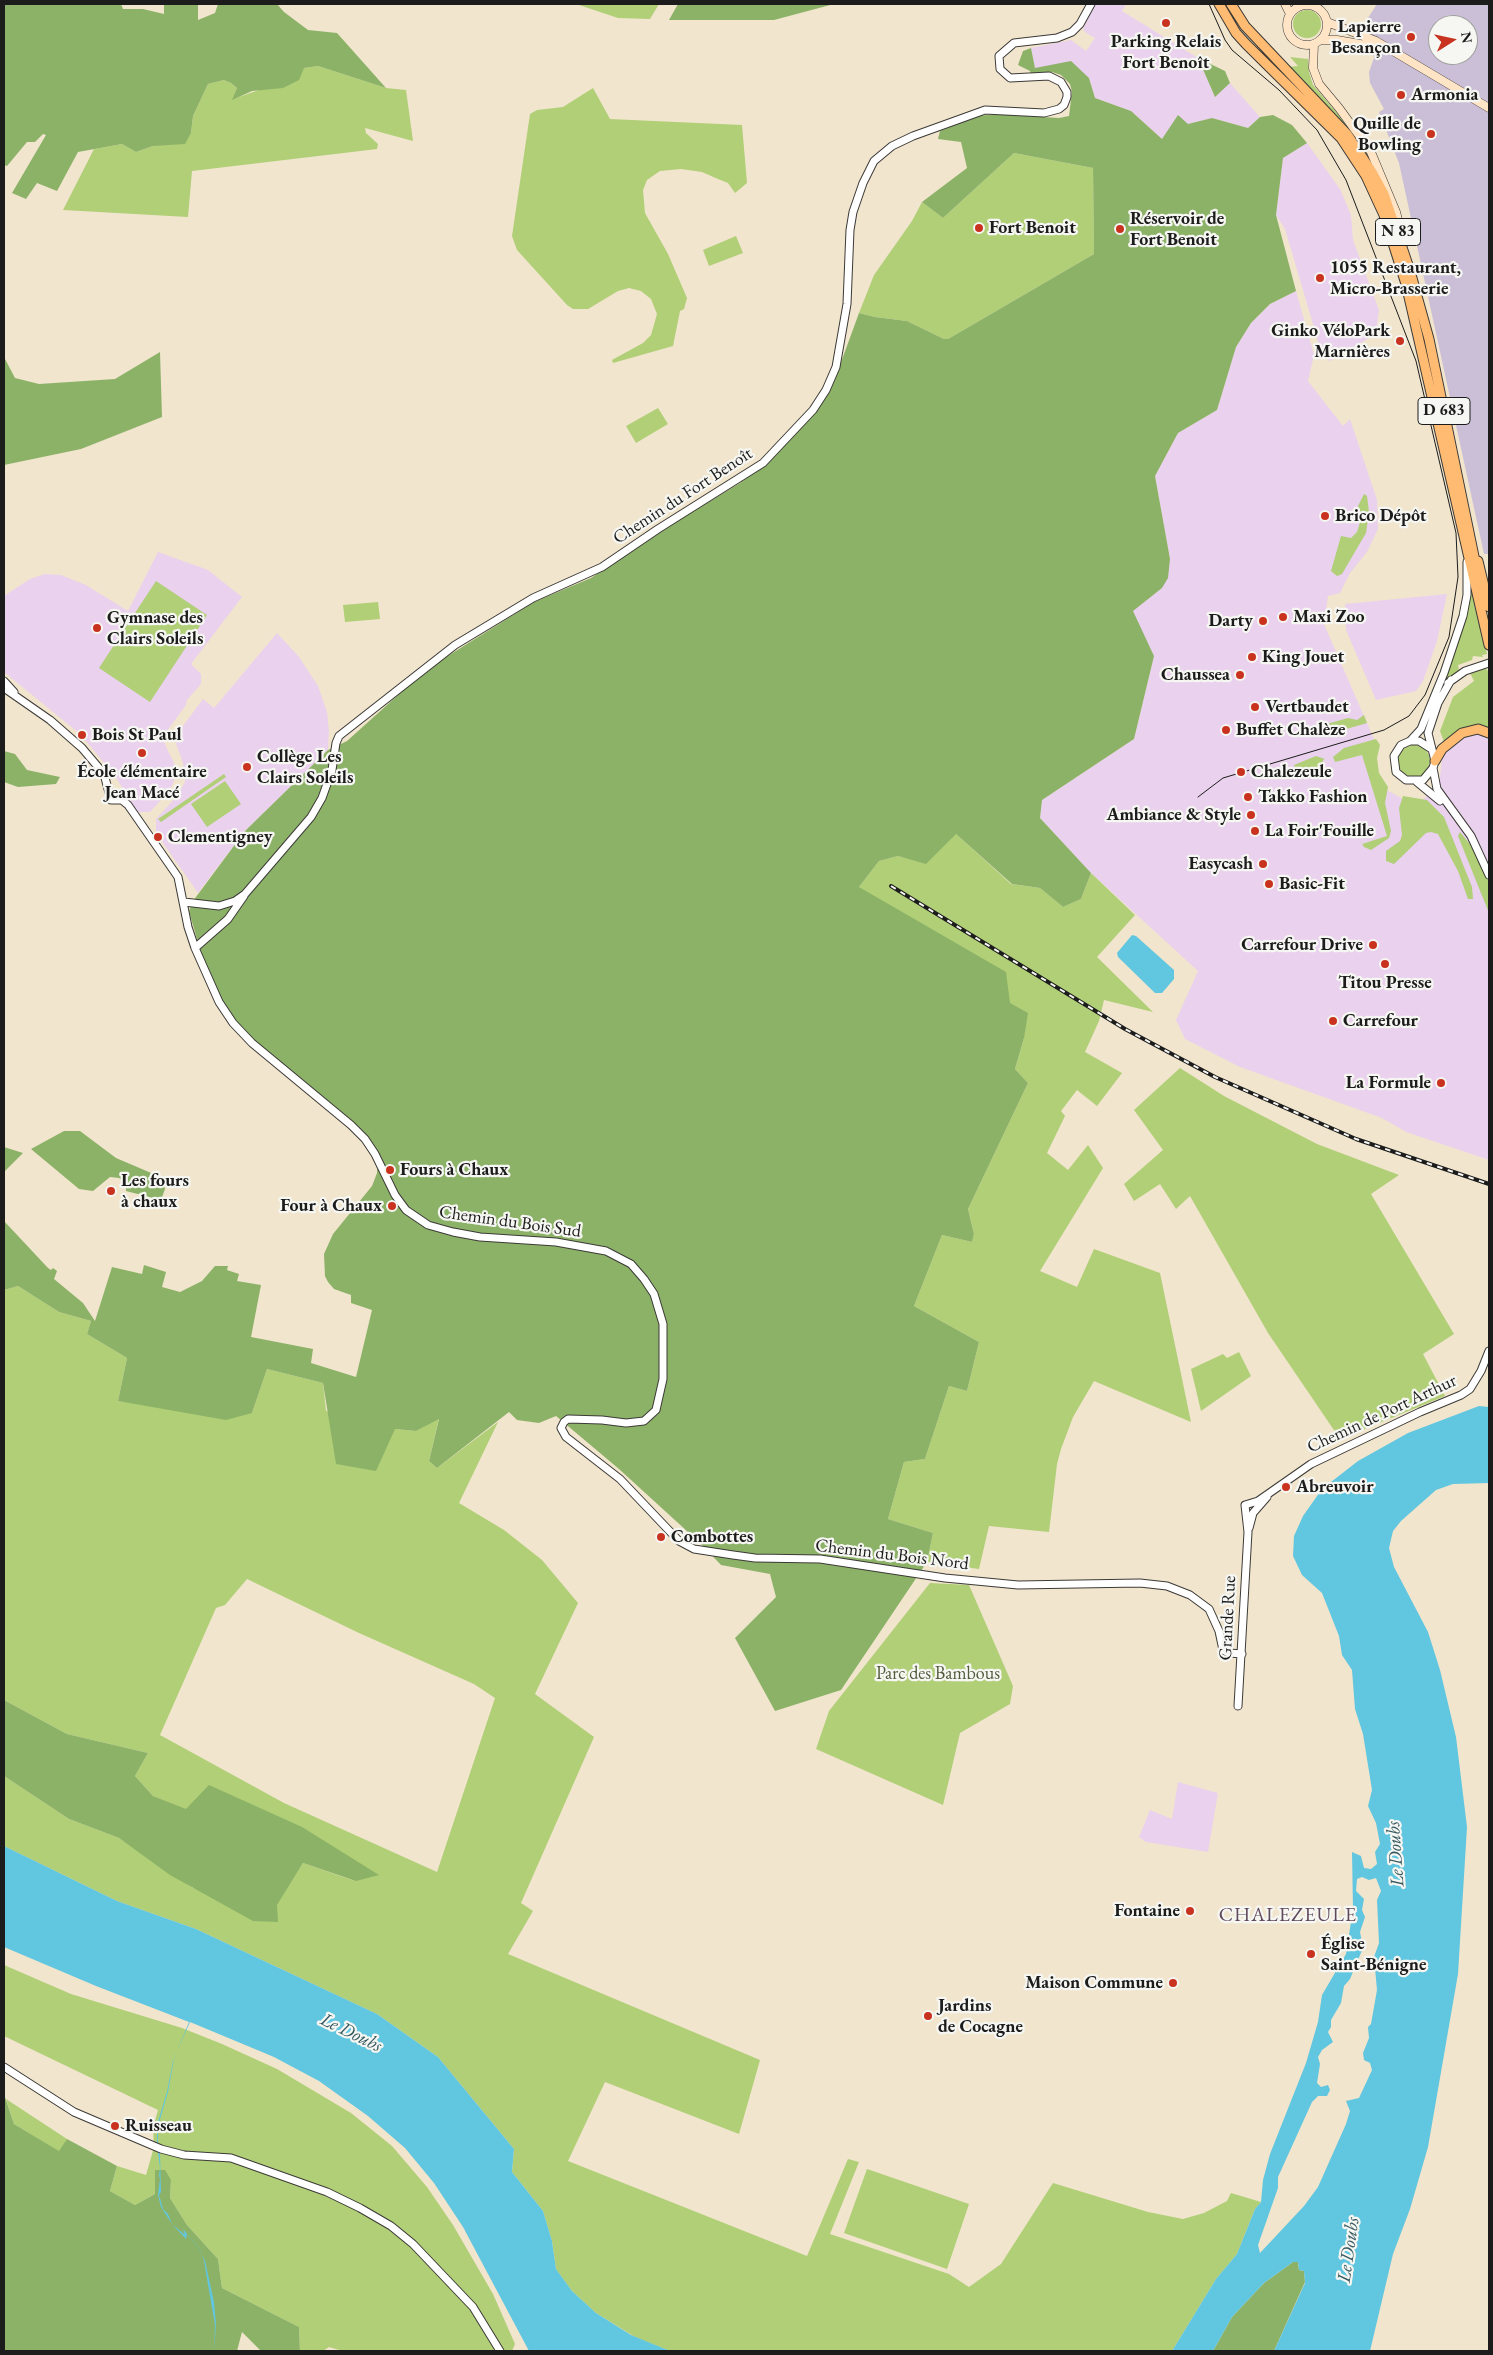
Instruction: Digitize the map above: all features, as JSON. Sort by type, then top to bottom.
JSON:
[{"type":"main road","name":"D 683","points":[[1219,4],[1236,33],[1246,44],[1341,138],[1366,176],[1393,239],[1406,284],[1489,645]]},
{"type":"main road","points":[[1226,4],[1240,27],[1304,94],[1341,138]]},
{"type":"main road","name":"N 83","points":[[1231,4],[1245,26],[1347,134],[1384,194],[1410,271]]},
{"type":"main road","points":[[1285,4],[1290,14]]},
{"type":"main road","points":[[1317,42],[1324,35],[1327,22],[1322,12],[1305,4],[1290,14],[1287,25],[1292,39],[1302,45],[1337,40],[1388,49]]},
{"type":"main road","points":[[1327,22],[1376,41],[1489,108]]},
{"type":"main road","name":"D 683","points":[[1317,42],[1313,68],[1319,84],[1371,152],[1396,212],[1429,339],[1489,626]]},
{"type":"main road","points":[[1474,552],[1489,607]]},
{"type":"main road","points":[[1434,764],[1442,749],[1462,733],[1478,729],[1489,733]]},
{"type":"street","name":"Chemin du Fort Benoît","points":[[245,894],[299,831],[322,798],[332,770],[336,743],[339,736],[455,645],[533,598],[602,567],[658,529],[763,463],[813,410],[826,390],[836,367],[848,304],[850,230],[853,212],[863,183],[874,161],[892,146],[913,136],[985,110],[1044,113],[1059,109],[1064,105],[1067,97],[1067,92],[1060,82],[1049,76],[1010,78],[1000,69],[999,56],[1014,43],[1057,38],[1072,32],[1080,24],[1091,4]]},
{"type":"street","points":[[1460,520],[1467,563],[1467,595],[1455,638],[1421,729],[1410,741],[1396,750],[1393,762],[1399,776],[1406,780],[1417,782],[1435,794],[1477,850]]},
{"type":"street","points":[[1428,712],[1442,688],[1473,667],[1489,663]]},
{"type":"street","points":[[1452,680],[1433,717],[1428,733],[1437,789],[1471,836],[1489,875]]},
{"type":"street","points":[[4,681],[20,698]]},
{"type":"street","points":[[4,688],[20,698]]},
{"type":"street","name":"Chemin du Bois Sud","points":[[20,698],[62,729],[95,762],[104,774],[111,800],[122,800],[128,805],[171,864],[178,877],[188,928],[195,948],[219,1002],[234,1023],[252,1043],[351,1125],[365,1139],[375,1154],[395,1196],[415,1217],[428,1226],[480,1237],[556,1242],[606,1251],[631,1264],[644,1279],[654,1294],[663,1324],[662,1379],[656,1410],[651,1417],[637,1423],[568,1420]]},
{"type":"street","points":[[1410,741],[1423,743],[1430,749]]},
{"type":"street","points":[[1417,782],[1427,777],[1434,764]]},
{"type":"street","points":[[184,902],[219,906],[245,894]]},
{"type":"street","points":[[195,948],[228,919],[245,894]]},
{"type":"street","name":"Chemin de Port Arthur","points":[[1252,1509],[1272,1491],[1310,1464],[1420,1412],[1461,1395],[1470,1389],[1481,1371],[1489,1351]]},
{"type":"street","name":"Chemin du Bois Nord","points":[[568,1420],[564,1422],[561,1428],[566,1437],[620,1479],[679,1541],[694,1548],[755,1558],[820,1559],[945,1578],[1018,1586],[1140,1583],[1167,1586],[1190,1595],[1209,1609],[1219,1631],[1223,1650],[1229,1653],[1242,1654]]},
{"type":"street","name":"Grande Rue","points":[[1238,1706],[1248,1532],[1252,1509]]},
{"type":"street","points":[[4,2067],[74,2112],[158,2148],[184,2154],[232,2158],[327,2192],[391,2226],[413,2244],[473,2308],[500,2351]]},
{"type":"shaded area","points":[[1095,4],[1126,4],[1122,11],[1198,58],[1215,97],[1230,83],[1260,117],[1248,128],[1212,118],[1188,124],[1162,139],[1131,111],[1095,98],[1089,78],[1035,68],[1031,48],[1071,40],[1086,51],[1095,38],[1083,29]]},
{"type":"shaded area","points":[[1377,4],[1489,4],[1489,554],[1484,554],[1399,163],[1379,112],[1384,109],[1370,83],[1369,72],[1374,58],[1366,21]]},
{"type":"shaded area","points":[[1307,143],[1340,189],[1351,215],[1353,240],[1379,310],[1377,325],[1379,332],[1330,361],[1322,355],[1285,229],[1276,215],[1283,158]]},
{"type":"shaded area","points":[[1296,291],[1314,355],[1308,381],[1343,426],[1350,419],[1377,500],[1378,529],[1367,552],[1350,573],[1340,593],[1328,596],[1324,624],[1377,746],[1374,763],[1383,788],[1403,799],[1423,799],[1439,788],[1442,756],[1448,748],[1470,734],[1482,733],[1489,736],[1489,1160],[1406,1132],[1382,1118],[1240,1067],[1185,1039],[1176,1020],[1198,971],[1091,873],[1040,818],[1042,800],[1134,739],[1154,656],[1132,611],[1162,588],[1170,559],[1155,476],[1178,433],[1217,410],[1236,347],[1251,323],[1270,304]]},
{"type":"shaded area","points":[[158,552],[208,570],[242,597],[191,664],[201,674],[201,684],[187,700],[186,705],[162,738],[176,767],[176,776],[170,790],[150,812],[137,812],[115,776],[80,734],[4,672],[4,596],[30,579],[45,574],[61,575],[86,585],[128,611]]},
{"type":"shaded area","points":[[1447,594],[1437,641],[1423,681],[1416,691],[1376,700],[1346,630],[1345,604]]},
{"type":"shaded area","name":"Collège Les Clairs Soleils","points":[[277,633],[299,657],[318,686],[327,712],[328,750],[245,831],[198,893],[156,833],[156,819],[177,796],[185,782],[183,763],[174,738],[203,699],[214,708]]},
{"type":"shaded area","points":[[1178,1782],[1218,1793],[1208,1852],[1146,1842],[1139,1837],[1150,1810],[1172,1819]]},
{"type":"green space","points":[[4,4],[121,4],[123,9],[143,9],[164,14],[164,4],[198,4],[198,20],[215,13],[218,4],[277,4],[284,12],[308,30],[337,33],[386,88],[318,66],[304,68],[299,80],[283,88],[252,91],[232,100],[237,88],[231,83],[224,80],[208,84],[193,116],[191,133],[185,144],[153,146],[136,152],[122,144],[78,152],[57,191],[37,183],[26,199],[12,193],[46,135],[43,134],[35,142],[27,142],[7,166],[4,165]]},
{"type":"green space","points":[[576,4],[659,4],[650,19],[618,18]]},
{"type":"green space","points":[[678,4],[834,4],[774,20],[669,20]]},
{"type":"green space","points":[[1307,10],[1317,14],[1321,24],[1317,34],[1307,38],[1297,34],[1293,24],[1297,14]]},
{"type":"green space","points":[[1031,48],[1035,68],[1071,61],[1089,78],[1095,98],[1131,111],[1162,139],[1178,115],[1188,124],[1212,118],[1248,128],[1260,117],[1273,115],[1292,125],[1307,143],[1283,158],[1276,215],[1296,291],[1270,304],[1251,323],[1236,347],[1217,410],[1178,433],[1155,476],[1170,559],[1168,578],[1162,588],[1133,611],[1154,656],[1134,739],[1042,800],[1040,818],[1091,873],[1081,899],[1063,907],[1040,888],[1012,884],[956,834],[926,864],[898,856],[879,861],[859,887],[1006,972],[1010,1003],[1028,1013],[1024,1038],[1015,1069],[1028,1083],[968,1209],[974,1234],[972,1242],[942,1235],[914,1306],[979,1342],[967,1391],[949,1386],[925,1459],[904,1462],[888,1519],[933,1533],[927,1562],[841,1690],[775,1711],[735,1638],[776,1597],[770,1574],[721,1565],[700,1543],[619,1469],[556,1416],[539,1423],[517,1420],[509,1412],[437,1468],[429,1461],[439,1419],[416,1431],[395,1429],[376,1471],[336,1464],[323,1383],[267,1369],[252,1413],[226,1420],[118,1401],[127,1358],[87,1334],[91,1321],[59,1312],[18,1286],[4,1290],[4,1221],[48,1268],[51,1270],[53,1268],[57,1271],[54,1279],[83,1303],[95,1321],[112,1267],[142,1274],[144,1265],[166,1272],[162,1287],[180,1292],[202,1281],[215,1266],[228,1266],[227,1270],[239,1274],[237,1281],[261,1285],[251,1337],[313,1349],[311,1363],[356,1377],[372,1310],[351,1303],[351,1295],[334,1289],[328,1282],[325,1276],[324,1254],[333,1234],[372,1186],[377,1168],[372,1155],[358,1136],[259,1051],[227,1019],[202,957],[189,911],[193,901],[245,831],[328,750],[347,741],[427,669],[534,602],[591,578],[661,531],[740,483],[771,459],[823,402],[836,376],[859,313],[907,321],[944,339],[948,339],[1094,254],[1093,168],[1014,153],[943,218],[922,202],[967,168],[961,142],[938,139],[940,131],[978,116],[997,114],[1059,118],[1069,116],[1072,92],[1070,84],[1061,75],[1052,72],[1031,74],[1030,71],[1018,65],[1023,51]]},
{"type":"green space","points":[[1290,57],[1308,59],[1313,85],[1360,140],[1382,179],[1288,67],[1298,66]]},
{"type":"green space","points":[[1198,58],[1225,71],[1230,83],[1215,97]]},
{"type":"green space","points":[[318,66],[386,88],[406,90],[413,141],[365,128],[366,133],[378,144],[377,149],[192,171],[188,217],[63,210],[94,149],[122,144],[136,152],[191,133],[193,116],[208,84],[224,80],[231,83],[237,88],[233,99],[262,89],[304,68]]},
{"type":"green space","points":[[593,88],[610,119],[742,125],[747,183],[735,193],[728,183],[702,172],[681,169],[660,171],[647,180],[643,190],[645,213],[668,254],[687,298],[684,309],[680,311],[673,346],[613,363],[612,360],[643,343],[651,335],[657,314],[651,299],[641,291],[629,288],[618,291],[588,309],[573,309],[567,305],[517,250],[512,236],[530,114],[537,110],[563,107]]},
{"type":"green space","points":[[1014,153],[1093,168],[1094,254],[948,339],[944,339],[907,321],[859,313],[874,275],[912,221],[922,202],[943,218]]},
{"type":"green space","points":[[736,236],[743,253],[709,266],[703,250]]},
{"type":"green space","points":[[160,352],[162,417],[81,449],[4,465],[4,357],[15,378],[39,384],[115,379]]},
{"type":"green space","points":[[658,408],[668,424],[636,443],[626,426]]},
{"type":"green space","points":[[1364,494],[1367,496],[1369,512],[1366,533],[1342,574],[1337,576],[1331,571],[1341,536],[1351,538],[1357,532],[1362,516],[1358,506]]},
{"type":"green space","points":[[156,581],[207,615],[150,702],[99,668]]},
{"type":"green space","points":[[1471,585],[1487,654],[1482,655],[1483,657],[1473,656],[1472,660],[1458,665],[1459,670],[1443,681],[1468,610]]},
{"type":"green space","points":[[378,602],[380,619],[345,622],[343,605]]},
{"type":"green space","points":[[1485,668],[1489,672],[1489,729],[1458,732],[1444,742],[1440,731],[1453,697],[1474,681],[1470,673]]},
{"type":"green space","points":[[1364,715],[1367,723],[1326,735],[1323,725],[1348,718],[1357,720]]},
{"type":"green space","points":[[1376,739],[1380,745],[1377,758],[1379,773],[1388,787],[1385,803],[1391,831],[1389,838],[1371,850],[1362,844],[1387,836],[1362,755],[1335,762],[1333,757],[1344,748]]},
{"type":"green space","points":[[1414,745],[1420,746],[1425,750],[1429,755],[1429,767],[1425,772],[1420,776],[1414,777],[1408,776],[1403,772],[1399,767],[1398,761],[1399,755],[1403,750],[1408,746]]},
{"type":"green space","points":[[4,751],[15,754],[27,770],[60,777],[56,784],[18,787],[4,782]]},
{"type":"green space","points":[[1316,756],[1325,759],[1323,760],[1324,765],[1297,773],[1294,765]]},
{"type":"green space","points":[[224,774],[226,777],[161,822],[158,819]]},
{"type":"green space","points":[[225,781],[241,804],[207,827],[191,804]]},
{"type":"green space","points":[[1403,796],[1427,800],[1444,817],[1472,887],[1473,899],[1468,899],[1458,871],[1438,834],[1426,833],[1394,864],[1386,861],[1386,851],[1400,841],[1402,835],[1399,808]]},
{"type":"green space","points":[[1460,832],[1474,849],[1489,882],[1489,913],[1458,836]]},
{"type":"green space","points":[[955,833],[1011,884],[1040,888],[1063,907],[1081,899],[1091,873],[1135,915],[1097,957],[1153,1012],[1104,1000],[1099,1021],[1085,1052],[1122,1073],[1097,1106],[1077,1090],[1061,1111],[1065,1116],[1047,1153],[1068,1170],[1088,1145],[1103,1168],[1040,1271],[1077,1287],[1094,1249],[1160,1273],[1191,1422],[1094,1381],[1073,1417],[1061,1449],[1057,1464],[1049,1532],[989,1526],[979,1569],[927,1562],[933,1533],[888,1519],[904,1462],[925,1459],[949,1386],[967,1391],[979,1342],[914,1306],[942,1235],[972,1242],[974,1234],[968,1209],[1028,1083],[1015,1069],[1024,1038],[1009,1003],[859,887],[879,861],[898,856],[926,863]]},
{"type":"green space","points":[[1180,1068],[1224,1096],[1317,1144],[1399,1175],[1371,1194],[1454,1334],[1423,1354],[1445,1396],[1340,1439],[1268,1333],[1190,1196],[1176,1209],[1160,1184],[1134,1201],[1124,1184],[1163,1150],[1134,1110]]},
{"type":"green space","points":[[64,1131],[80,1131],[116,1158],[163,1178],[165,1189],[161,1200],[126,1191],[126,1182],[119,1178],[110,1177],[93,1191],[79,1189],[31,1149]]},
{"type":"green space","points":[[4,1147],[23,1153],[4,1172]]},
{"type":"green space","points":[[18,1286],[59,1312],[91,1321],[87,1334],[127,1358],[118,1401],[252,1413],[267,1369],[323,1383],[326,1411],[395,1429],[416,1431],[439,1418],[429,1461],[437,1468],[498,1422],[459,1503],[504,1530],[542,1560],[578,1603],[535,1694],[594,1737],[521,1903],[533,1911],[508,1954],[760,2060],[739,2134],[605,2082],[568,2161],[807,2256],[848,2159],[859,2162],[830,2234],[949,2274],[969,2287],[1001,2264],[1053,2183],[1148,2212],[1183,2219],[1204,2213],[1227,2201],[1231,2193],[1261,2202],[1255,2209],[1237,2254],[1216,2279],[1172,2351],[670,2351],[635,2337],[596,2313],[572,2291],[556,2269],[552,2241],[543,2211],[512,2172],[514,2149],[438,2057],[377,2014],[196,1929],[117,1901],[4,1846],[4,1776],[69,1819],[119,1838],[193,1888],[276,1905],[303,1863],[355,1881],[153,1796],[135,1776],[148,1753],[67,1734],[4,1700],[4,1290]],"holes":[[[247,1579],[359,1633],[474,1684],[495,1698],[437,1872],[284,1803],[160,1735],[216,1608],[225,1605]]]},
{"type":"green space","points":[[1239,1352],[1251,1376],[1201,1411],[1191,1369],[1223,1354],[1227,1358]]},
{"type":"green space","name":"Parc des Bambous","points":[[930,1583],[969,1585],[1013,1686],[1010,1704],[960,1733],[943,1805],[816,1749],[829,1711]]},
{"type":"green space","points":[[4,1700],[67,1734],[148,1753],[135,1776],[153,1796],[186,1809],[209,1785],[302,1827],[379,1875],[356,1881],[303,1863],[277,1905],[278,1922],[253,1921],[170,1875],[119,1838],[69,1819],[4,1776]]},
{"type":"green space","points":[[4,1965],[71,1994],[182,2028],[222,2044],[277,2069],[351,2113],[392,2146],[427,2187],[453,2225],[493,2294],[515,2344],[512,2351],[343,2351],[329,2347],[323,2351],[300,2351],[299,2327],[222,2288],[218,2259],[187,2225],[170,2198],[171,2180],[155,2194],[135,2205],[110,2191],[117,2166],[146,2175],[154,2147],[153,2128],[158,2110],[4,2036]]},
{"type":"green space","points":[[4,2094],[14,2124],[59,2151],[67,2139],[117,2166],[110,2191],[135,2205],[155,2194],[155,2170],[165,2170],[171,2180],[170,2198],[187,2225],[218,2259],[222,2288],[299,2327],[300,2351],[261,2351],[242,2332],[237,2351],[4,2351]]},
{"type":"green space","points":[[6,2099],[67,2139],[60,2152],[14,2124]]},
{"type":"green space","points":[[867,2169],[969,2204],[947,2269],[844,2233]]},
{"type":"green space","points":[[1293,2262],[1298,2262],[1299,2270],[1304,2271],[1305,2282],[1274,2351],[1213,2351],[1232,2317],[1264,2283]]},
{"type":"water","points":[[1132,935],[1136,936],[1174,970],[1174,979],[1162,993],[1155,993],[1118,957],[1117,953]]},
{"type":"water","name":"Le Doubs","points":[[1479,1406],[1489,1407],[1489,1483],[1453,1484],[1436,1490],[1401,1521],[1393,1531],[1389,1548],[1394,1567],[1428,1632],[1440,1670],[1456,1737],[1467,1827],[1458,1974],[1428,2147],[1410,2209],[1393,2254],[1370,2351],[1274,2351],[1305,2283],[1304,2271],[1299,2270],[1298,2262],[1293,2262],[1264,2283],[1232,2317],[1213,2351],[1172,2351],[1216,2279],[1237,2254],[1255,2209],[1261,2202],[1263,2180],[1270,2154],[1306,2063],[1318,2022],[1322,1995],[1346,1954],[1353,1909],[1352,1852],[1361,1856],[1364,1868],[1371,1869],[1377,1864],[1375,1852],[1380,1844],[1376,1823],[1368,1806],[1372,1790],[1363,1734],[1355,1709],[1352,1670],[1342,1655],[1339,1636],[1322,1593],[1302,1575],[1293,1556],[1294,1536],[1303,1516],[1322,1489],[1358,1461],[1408,1433]],"holes":[[[1362,1877],[1369,1880],[1376,1878],[1381,1891],[1377,1900],[1379,1943],[1374,1957],[1377,1990],[1371,2024],[1368,2027],[1369,2038],[1363,2053],[1364,2060],[1370,2063],[1372,2070],[1359,2098],[1346,2101],[1350,2111],[1346,2124],[1318,2187],[1304,2206],[1260,2253],[1258,2245],[1278,2188],[1278,2177],[1312,2102],[1318,2096],[1327,2096],[1330,2090],[1328,2085],[1321,2087],[1317,2083],[1320,2064],[1318,2057],[1322,2050],[1333,2042],[1328,2032],[1331,2027],[1331,2020],[1341,2003],[1344,1986],[1350,1979],[1363,1948],[1360,1932],[1365,1917],[1362,1910],[1364,1899],[1356,1891],[1357,1879]]]},
{"type":"water","name":"Le Doubs","points":[[4,1846],[117,1901],[196,1929],[377,2014],[438,2057],[514,2149],[512,2172],[543,2211],[552,2241],[556,2269],[572,2291],[596,2313],[631,2335],[670,2351],[529,2351],[463,2227],[434,2183],[405,2148],[368,2116],[319,2081],[274,2057],[190,2022],[177,2051],[189,2022],[96,1986],[4,1947]]},
{"type":"water","points":[[174,2059],[168,2092],[158,2126],[158,2144],[160,2155],[161,2192],[159,2195],[163,2209],[168,2214],[172,2224],[161,2207],[158,2195],[160,2168],[157,2143],[157,2125]]},
{"type":"water","points":[[172,2224],[185,2235],[183,2229],[199,2248],[187,2234],[186,2239]]},
{"type":"water","points":[[201,2254],[205,2261],[214,2302],[216,2324],[214,2351],[215,2325],[204,2261]]},
{"type":"tram line","points":[[1198,797],[1223,778],[1384,730],[1409,716],[1425,695],[1449,637],[1458,577],[1456,533],[1416,361],[1346,180],[1317,130],[1279,90],[1232,50],[1225,40],[1209,4]]},
{"type":"railway","points":[[891,886],[1125,1029],[1215,1077],[1356,1139],[1489,1184]]},
{"type":"place","name":"Parking Relais Fort Benoît","points":[[1166,23]]},
{"type":"place","name":"Lapierre Besançon","points":[[1411,37]]},
{"type":"place","name":"Armonia","points":[[1401,95]]},
{"type":"place","name":"Quille de Bowling","points":[[1431,134]]},
{"type":"place","name":"Fort Benoit","points":[[979,228]]},
{"type":"place","name":"Réservoir de Fort Benoit","points":[[1120,229]]},
{"type":"place","name":"1055 Restaurant, Micro-Brasserie","points":[[1320,278]]},
{"type":"place","name":"Ginko VéloPark Marnières","points":[[1400,341]]},
{"type":"place","name":"Brico Dépôt","points":[[1325,516]]},
{"type":"place","name":"Maxi Zoo","points":[[1283,617]]},
{"type":"place","name":"Darty","points":[[1263,621]]},
{"type":"place","name":"Gymnase des Clairs Soleils","points":[[97,628]]},
{"type":"place","name":"King Jouet","points":[[1252,657]]},
{"type":"place","name":"Chaussea","points":[[1240,675]]},
{"type":"place","name":"Vertbaudet","points":[[1255,707]]},
{"type":"place","name":"Buffet Chalèze","points":[[1226,730]]},
{"type":"place","name":"Bois St Paul","points":[[82,735]]},
{"type":"place","name":"École élémentaire Jean Macé","points":[[142,753]]},
{"type":"place","name":"Collège Les Clairs Soleils","points":[[247,767]]},
{"type":"place","name":"Chalezeule","points":[[1241,772]]},
{"type":"place","name":"Takko Fashion","points":[[1248,797]]},
{"type":"place","name":"Ambiance & Style","points":[[1251,815]]},
{"type":"place","name":"La Foir'Fouille","points":[[1255,831]]},
{"type":"place","name":"Clementigney","points":[[158,837]]},
{"type":"place","name":"Easycash","points":[[1263,864]]},
{"type":"place","name":"Basic-Fit","points":[[1269,884]]},
{"type":"place","name":"Carrefour Drive","points":[[1373,945]]},
{"type":"place","name":"Titou Presse","points":[[1385,964]]},
{"type":"place","name":"Carrefour","points":[[1333,1021]]},
{"type":"place","name":"La Formule","points":[[1441,1083]]},
{"type":"place","name":"Fours à Chaux","points":[[390,1170]]},
{"type":"place","name":"Les fours à chaux","points":[[111,1191]]},
{"type":"place","name":"Four à Chaux","points":[[392,1206]]},
{"type":"place","name":"Abreuvoir","points":[[1286,1487]]},
{"type":"place","name":"Combottes","points":[[661,1537]]},
{"type":"place","name":"Fontaine","points":[[1190,1911]]},
{"type":"place","name":"Église Saint-Bénigne","points":[[1311,1954]]},
{"type":"place","name":"Maison Commune","points":[[1173,1983]]},
{"type":"place","name":"Jardins de Cocagne","points":[[928,2016]]},
{"type":"place","name":"Ruisseau","points":[[115,2126]]},
{"type":"district","name":"CHALEZEULE","points":[[1288,1916]]}]
